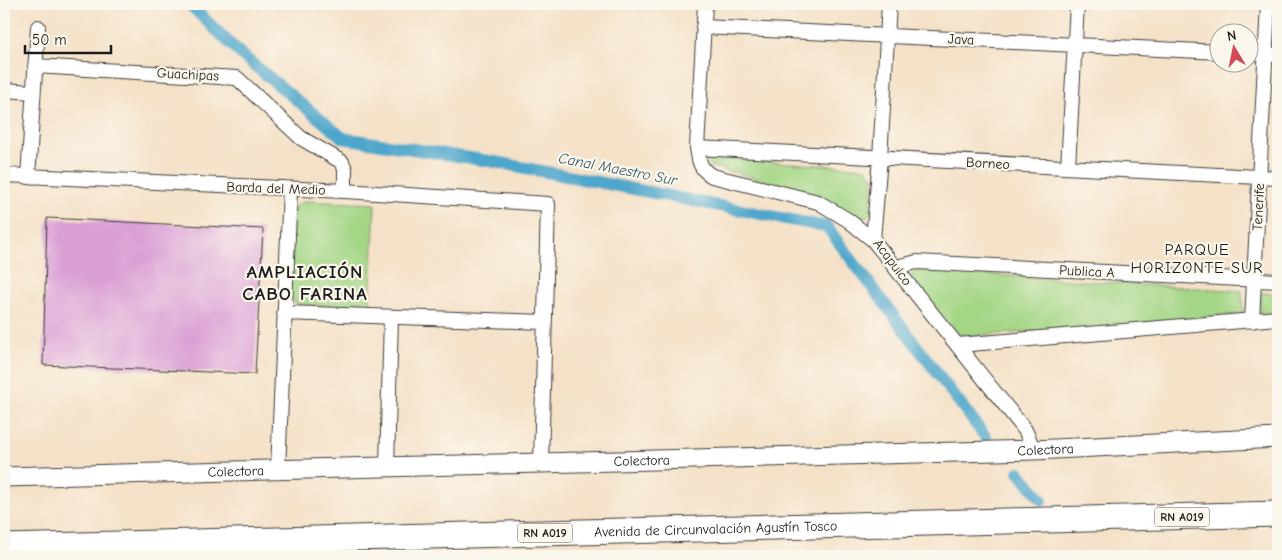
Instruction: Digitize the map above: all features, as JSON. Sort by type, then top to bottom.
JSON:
[{"type":"highway","points":[[1168,517],[1278,507]]},
{"type":"highway","name":"Avenida de Circunvalación Agustín Tosco","points":[[4,547],[1278,514]]},
{"type":"street","points":[[705,4],[697,148],[699,163],[704,171],[712,176],[818,202],[848,220],[873,240]]},
{"type":"street","name":"Acapulco","points":[[889,4],[873,240],[1025,430],[1025,450]]},
{"type":"street","points":[[1068,167],[1077,4]]},
{"type":"street","name":"Tenerife","points":[[1252,321],[1260,177],[1272,54],[1268,4]]},
{"type":"street","points":[[28,176],[38,27]]},
{"type":"street","name":"Java","points":[[703,27],[1210,52]]},
{"type":"street","name":"Guachipas","points":[[35,66],[237,78],[301,138],[342,162],[345,191]]},
{"type":"street","points":[[4,90],[33,92]]},
{"type":"street","name":"Borneo","points":[[697,148],[1278,178]]},
{"type":"street","name":"Barda del Medio","points":[[4,175],[345,191],[548,204],[545,322]]},
{"type":"street","points":[[278,470],[290,189]]},
{"type":"street","name":"Publica A","points":[[896,267],[917,262],[1278,281]]},
{"type":"street","points":[[284,313],[545,322],[541,463]]},
{"type":"street","points":[[387,467],[392,317]]},
{"type":"street","points":[[958,345],[1278,318]]},
{"type":"street","name":"Colectora","points":[[4,477],[1025,450],[1278,438]]},
{"type":"green space","points":[[710,158],[866,168],[873,177],[871,213],[867,217],[854,215],[802,192],[710,166],[708,161]]},
{"type":"green space","points":[[305,201],[375,204],[370,308],[300,305],[289,296],[294,207]]},
{"type":"green space","points":[[918,270],[1242,291],[1243,314],[1093,328],[965,336],[955,332],[912,281],[912,274]]},
{"type":"green space","points":[[1261,293],[1278,294],[1278,312],[1260,313]]},
{"type":"building","points":[[47,218],[263,229],[255,374],[43,365]]},
{"type":"waterway","name":"Canal Maestro Sur","points":[[189,4],[243,56],[343,138],[495,162],[827,227],[986,438]]},
{"type":"waterway","name":"Canal Maestro Sur","points":[[1019,472],[1042,500]]},
{"type":"district","name":"PARQUE HORIZONTE SUR","points":[[1197,258]]},
{"type":"district","name":"AMPLIACIÓN CABO FARINA","points":[[305,282]]}]
